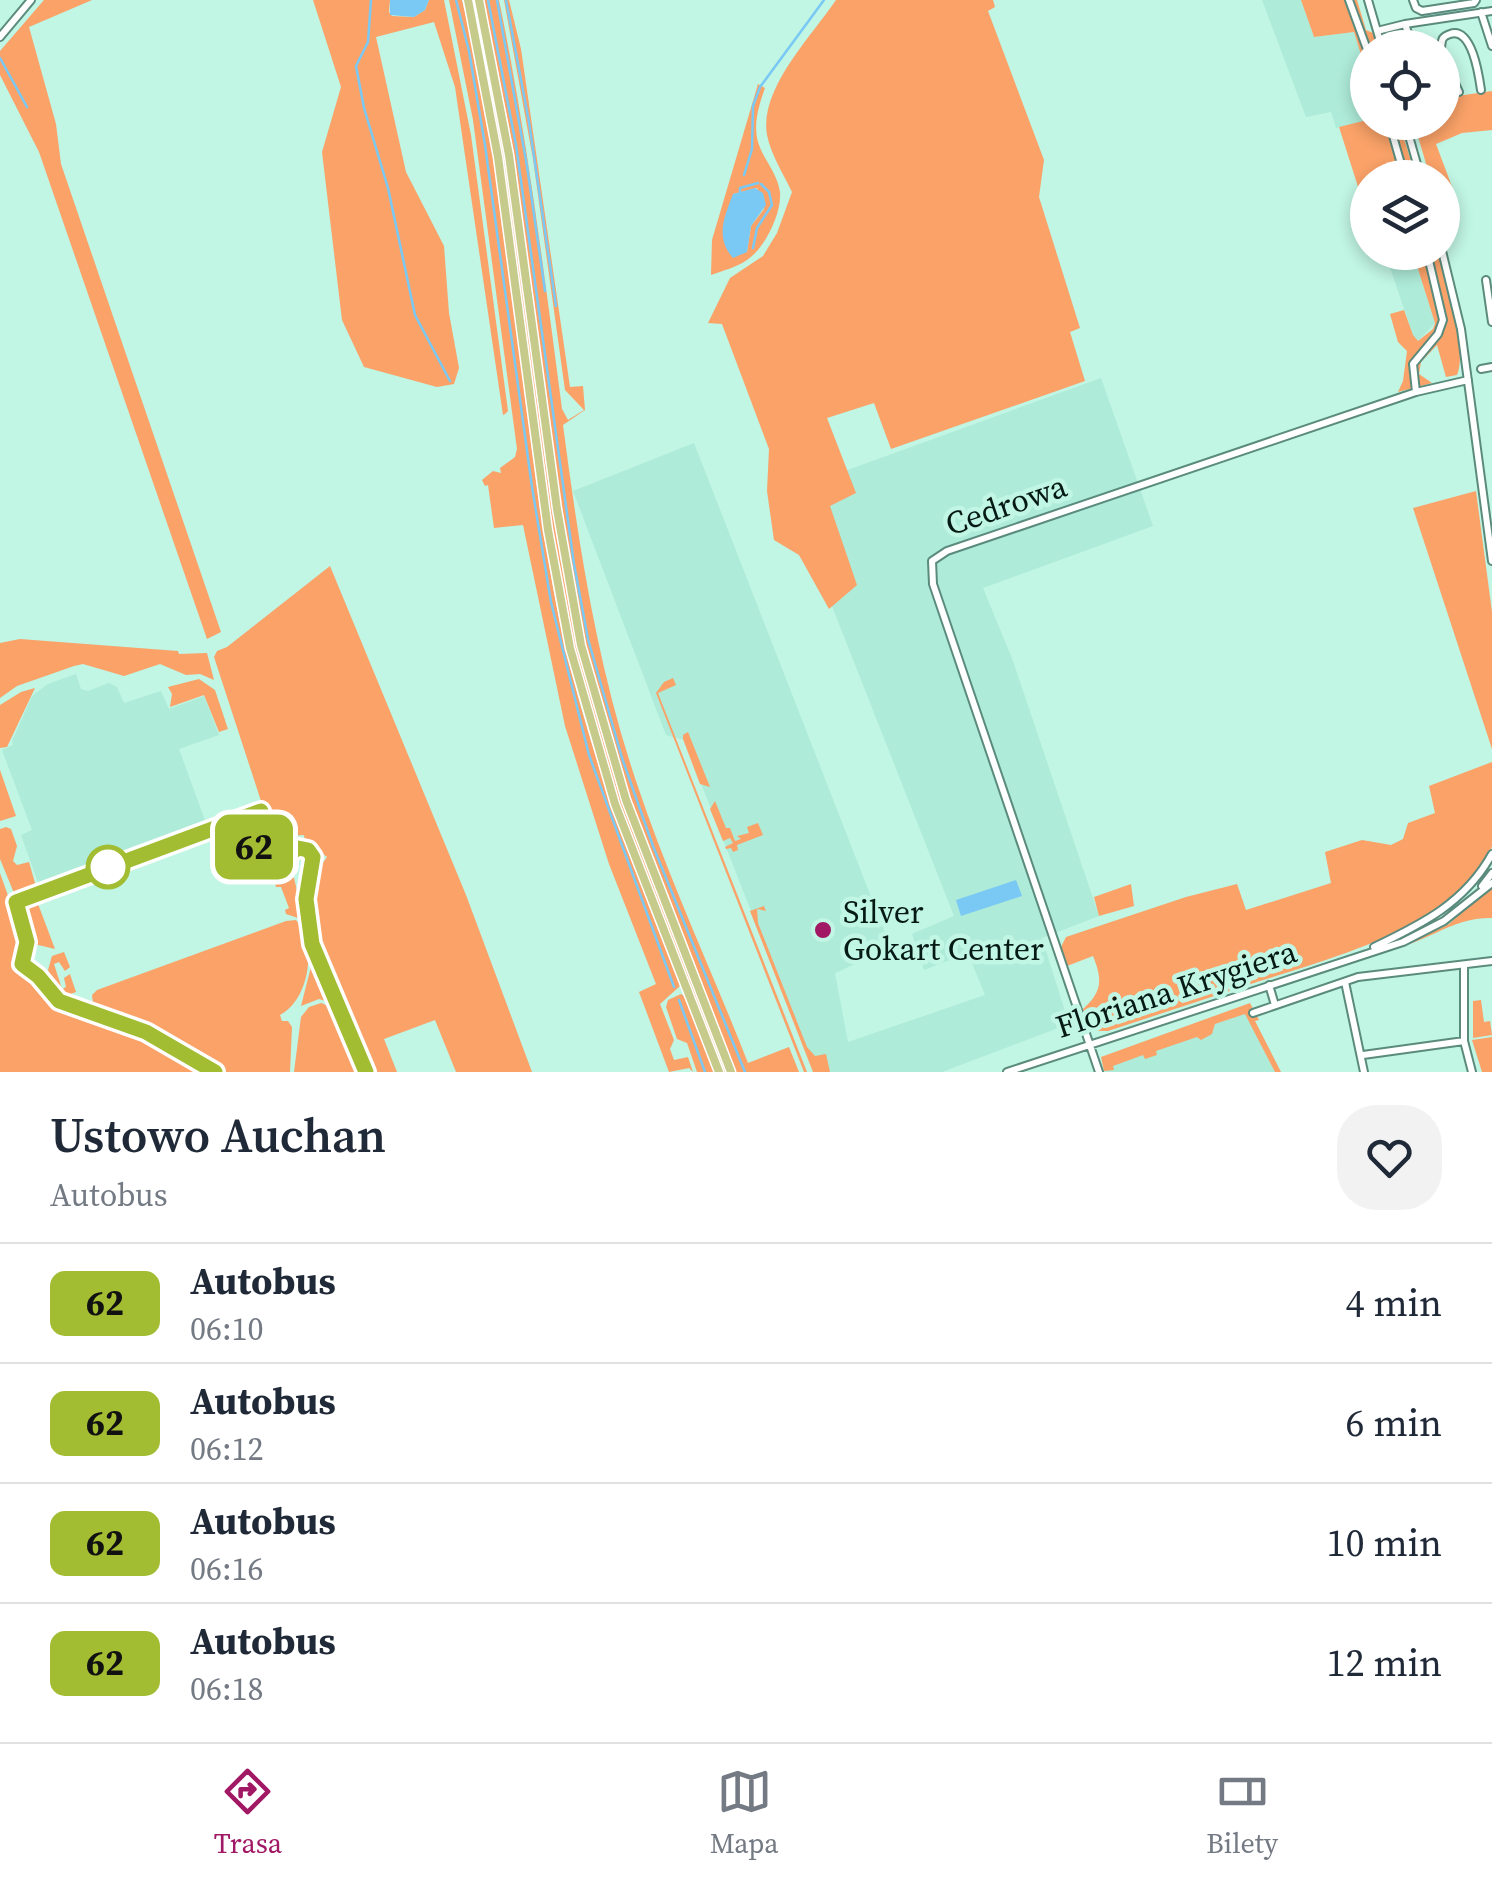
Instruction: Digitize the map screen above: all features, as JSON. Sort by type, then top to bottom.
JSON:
[{"type":"main road","points":[[468,0],[498,156],[544,504],[570,648],[616,804],[719,1072]]},
{"type":"main road","points":[[479,0],[509,155],[557,509],[581,645],[626,800],[731,1072]]},
{"type":"street","points":[[0,37],[31,0]]},
{"type":"street","points":[[1349,0],[1360,30]]},
{"type":"street","points":[[1368,0],[1377,30]]},
{"type":"street","points":[[1413,0],[1422,11],[1476,0]]},
{"type":"street","points":[[1381,30],[1492,11]]},
{"type":"street","points":[[1481,12],[1492,46]]},
{"type":"street","points":[[1450,17],[1452,30]]},
{"type":"street","points":[[1406,24],[1408,30]]},
{"type":"street","points":[[1460,34],[1470,47],[1481,90]]},
{"type":"street","points":[[1416,392],[1413,364],[1438,334],[1443,320],[1432,270]]},
{"type":"street","points":[[1447,270],[1460,319],[1492,561]]},
{"type":"street","points":[[1486,280],[1492,322]]},
{"type":"street","points":[[1481,368],[1492,367]]},
{"type":"street","name":"Cedrowa","points":[[1088,1044],[932,584],[932,561],[955,548],[1416,392],[1468,380]]},
{"type":"street","points":[[1482,484],[1492,483]]},
{"type":"street","name":"Floriana Krygiera","points":[[1361,954],[1430,919],[1454,902],[1492,854]]},
{"type":"street","name":"Floriana Krygiera","points":[[1476,879],[1492,871]]},
{"type":"street","name":"Floriana Krygiera","points":[[1468,902],[1492,871]]},
{"type":"street","name":"Floriana Krygiera","points":[[1007,1072],[1419,935],[1492,883]]},
{"type":"street","points":[[1253,1013],[1372,975],[1492,961]]},
{"type":"street","points":[[1464,964],[1464,1040],[1472,1072]]},
{"type":"street","points":[[1345,982],[1364,1072]]},
{"type":"street","points":[[1269,985],[1275,1006]]},
{"type":"street","points":[[1362,1055],[1464,1040]]},
{"type":"street","points":[[1088,1044],[1098,1072]]},
{"type":"shaded area","points":[[44,0],[92,0],[29,27],[56,124],[61,164],[221,632],[207,639],[39,152],[0,75],[0,51]]},
{"type":"shaded area","points":[[313,0],[390,0],[392,16],[414,17],[425,10],[429,0],[444,0],[471,135],[508,411],[503,415],[455,87],[434,22],[376,37],[406,172],[444,246],[449,313],[459,368],[454,384],[437,387],[364,367],[342,320],[322,152],[341,87]]},
{"type":"shaded area","points":[[449,0],[462,0],[479,74],[504,223],[542,523],[566,648],[608,794],[680,986],[660,1004],[674,1040],[670,1049],[674,1060],[688,1057],[693,1072],[689,1068],[669,1072],[639,992],[656,984],[609,864],[565,726],[523,525],[494,528],[488,485],[482,480],[493,471],[501,473],[500,468],[515,457],[517,449],[473,120]]},
{"type":"shaded area","points":[[472,0],[500,121],[557,539],[578,646],[625,807],[727,1072],[723,1072],[660,914],[620,807],[586,698],[557,563],[501,161]]},
{"type":"shaded area","points":[[484,0],[499,0],[542,255],[562,409],[568,420],[584,410],[565,390],[533,159],[504,0],[509,0],[521,49],[570,387],[583,386],[585,410],[563,425],[576,516],[600,650],[622,737],[662,853],[748,1063],[789,1047],[799,1072],[736,1072],[621,772],[591,670],[565,538],[513,148]]},
{"type":"shaded area","points":[[836,0],[993,0],[995,7],[988,11],[1044,160],[1039,197],[1080,328],[1070,332],[1085,381],[891,449],[874,403],[827,418],[856,493],[830,506],[857,585],[829,609],[799,555],[774,540],[767,491],[769,449],[722,324],[708,323],[730,278],[763,256],[777,233],[792,192],[767,135],[771,100],[789,64]]},
{"type":"shaded area","points":[[1262,0],[1301,0],[1314,37],[1350,32],[1350,124],[1336,128],[1331,112],[1306,117]]},
{"type":"shaded area","points":[[1301,0],[1357,0],[1366,30],[1314,37]]},
{"type":"shaded area","points":[[758,84],[765,88],[757,115],[757,135],[780,192],[778,210],[766,239],[754,254],[739,265],[711,275],[712,240]],"holes":[[[757,188],[764,209],[751,226],[747,252],[733,194]]]},
{"type":"shaded area","points":[[1492,91],[1492,130],[1460,134],[1460,96]]},
{"type":"shaded area","points":[[1350,124],[1350,140],[1404,140],[1411,160],[1350,162],[1339,127]]},
{"type":"shaded area","points":[[1419,140],[1445,140],[1436,144],[1442,160],[1425,160]]},
{"type":"shaded area","points":[[1391,270],[1418,270],[1435,323],[1418,341]]},
{"type":"shaded area","points":[[1418,270],[1443,270],[1455,315],[1460,363],[1457,375],[1446,377],[1437,345],[1421,362],[1419,374],[1432,383],[1398,392],[1407,351],[1398,342],[1390,314],[1404,310],[1418,341],[1435,323]]},
{"type":"shaded area","points":[[1101,378],[1153,526],[983,588],[1013,661],[1099,916],[1042,938],[1069,1024],[942,1072],[814,1072],[684,740],[666,735],[573,491],[694,443],[891,948],[835,973],[848,1042],[985,995],[968,953],[924,970],[912,934],[954,916],[787,492]]},
{"type":"shaded area","points":[[1476,491],[1492,612],[1492,749],[1413,508]]},
{"type":"shaded area","points":[[330,566],[466,895],[532,1072],[456,1072],[435,1020],[384,1039],[397,1072],[373,1072],[319,948],[312,878],[327,857],[305,841],[304,835],[291,836],[275,828],[266,803],[262,804],[214,657]]},
{"type":"shaded area","points":[[20,639],[179,654],[207,653],[214,680],[200,674],[186,675],[160,664],[124,676],[83,664],[17,686],[0,698],[0,643]]},
{"type":"shaded area","points":[[76,674],[81,689],[88,691],[109,683],[117,687],[124,703],[161,691],[169,709],[204,696],[219,735],[179,749],[207,826],[40,888],[21,835],[32,830],[2,750],[13,745],[32,696],[48,684]]},
{"type":"shaded area","points":[[673,678],[676,685],[658,693],[807,1072],[656,693]]},
{"type":"shaded area","points":[[199,679],[215,690],[228,729],[219,732],[204,695],[170,707],[172,694],[168,687]]},
{"type":"shaded area","points":[[35,688],[7,747],[0,748],[0,705]]},
{"type":"shaded area","points":[[688,732],[710,787],[700,784],[683,739]]},
{"type":"shaded area","points":[[1492,762],[1492,846],[1479,873],[1456,897],[1426,917],[1353,950],[1108,1031],[1091,1031],[1082,1010],[1097,992],[1098,972],[1093,956],[1067,966],[1061,947],[1066,937],[1237,884],[1246,910],[1331,883],[1325,852],[1362,840],[1391,845],[1403,839],[1408,823],[1435,813],[1429,786]]},
{"type":"shaded area","points":[[0,770],[16,816],[0,821]]},
{"type":"shaded area","points":[[715,801],[735,841],[741,839],[737,836],[749,833],[747,827],[758,823],[763,835],[737,845],[738,850],[733,852],[726,849],[733,843],[730,838],[723,841],[710,809]]},
{"type":"shaded area","points":[[263,809],[272,830],[291,841],[283,859],[274,864],[263,862],[257,847]]},
{"type":"shaded area","points":[[251,819],[257,824],[252,856],[265,870],[254,874],[235,825]]},
{"type":"shaded area","points":[[0,829],[11,829],[17,846],[13,861],[17,865],[29,862],[37,890],[16,898],[0,859]]},
{"type":"shaded area","points":[[0,873],[23,938],[15,959],[20,971],[37,980],[58,1005],[151,1039],[208,1072],[0,1072]]},
{"type":"shaded area","points":[[280,873],[294,878],[304,920],[286,914],[289,908],[281,887],[275,883]]},
{"type":"shaded area","points":[[1131,884],[1134,906],[1099,916],[1094,897]]},
{"type":"shaded area","points":[[1492,886],[1492,918],[1457,924],[1404,946],[1449,924]]},
{"type":"shaded area","points":[[35,896],[55,949],[30,943],[18,902]]},
{"type":"shaded area","points":[[764,906],[766,911],[757,909],[758,923],[807,1047],[815,1056],[826,1054],[830,1072],[813,1072],[750,911]]},
{"type":"shaded area","points":[[296,920],[307,943],[308,957],[304,985],[290,1008],[280,1015],[292,1027],[290,1072],[221,1072],[171,1041],[93,1004],[92,995],[97,990]]},
{"type":"shaded area","points":[[64,952],[70,967],[65,971],[59,962],[54,964],[62,989],[66,987],[64,978],[70,974],[76,992],[65,996],[56,992],[48,970],[52,956]]},
{"type":"shaded area","points":[[314,955],[335,1004],[319,999],[301,1006]]},
{"type":"shaded area","points":[[681,994],[714,1072],[697,1072],[687,1043],[677,1039],[666,1007],[668,1000]]},
{"type":"shaded area","points":[[1481,1000],[1484,1022],[1490,1021],[1492,1035],[1473,1038],[1473,1001]]},
{"type":"shaded area","points":[[321,1003],[342,1022],[363,1072],[294,1072],[301,1017],[309,1007]]},
{"type":"shaded area","points":[[1250,1003],[1281,1072],[1275,1072],[1245,1014],[1215,1024],[1212,1034],[1201,1040],[1197,1037],[1156,1051],[1157,1055],[1145,1059],[1143,1055],[1104,1071],[1101,1057]]},
{"type":"shaded area","points":[[1250,1012],[1281,1072],[1105,1072],[1102,1066],[1146,1047]]},
{"type":"shaded area","points":[[1492,1037],[1492,1072],[1482,1072],[1472,1040]]},
{"type":"water","points":[[390,0],[429,0],[425,10],[414,17],[390,15]]},
{"type":"water","points":[[755,188],[763,193],[766,205],[751,226],[747,252],[733,258],[724,243],[727,211],[733,194]]},
{"type":"water","points":[[1016,880],[1022,896],[961,916],[956,900]]},
{"type":"waterway","points":[[371,0],[368,42],[356,66],[364,108],[388,188],[415,315],[450,381]]},
{"type":"waterway","points":[[456,0],[485,145],[551,602],[589,755],[674,987]]},
{"type":"waterway","points":[[488,0],[516,145],[574,564],[588,639],[622,758],[653,846],[745,1072]]},
{"type":"waterway","points":[[497,0],[545,291]]},
{"type":"waterway","points":[[506,0],[529,122],[556,306]]},
{"type":"waterway","points":[[744,175],[752,149],[753,106],[760,87],[824,0]]},
{"type":"waterway","points":[[0,58],[27,107]]},
{"type":"waterway","points":[[740,192],[740,188],[758,183]]},
{"type":"waterway","points":[[753,248],[757,228],[772,205],[769,192],[761,184]]},
{"type":"waterway","points":[[679,1000],[705,1072]]},
{"type":"bus line","name":"62","points":[[215,1072],[146,1032],[57,1000],[38,976],[22,964],[27,942],[16,902],[261,811],[254,850],[262,864],[276,870],[288,866],[288,855],[298,848],[308,850],[313,857],[306,899],[312,944],[366,1072]]},
{"type":"place","name":"Silver Gokart Center","points":[[823,930]]}]
